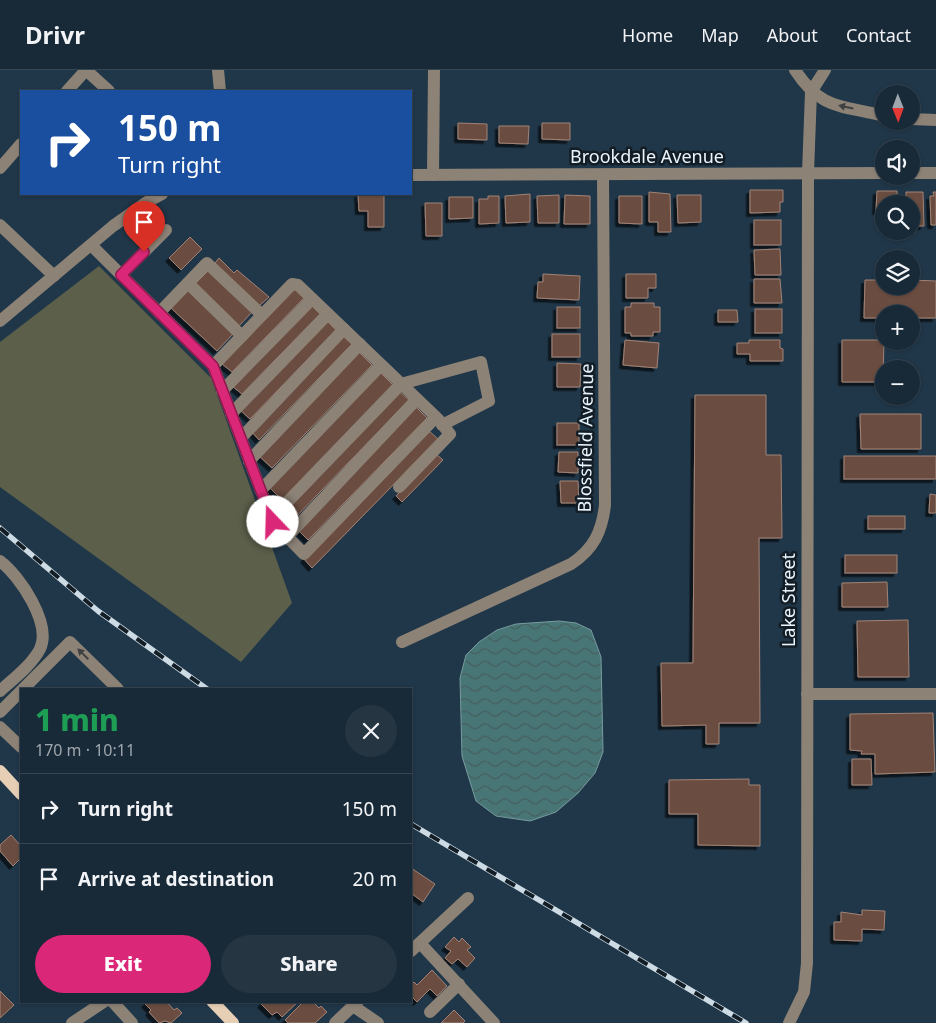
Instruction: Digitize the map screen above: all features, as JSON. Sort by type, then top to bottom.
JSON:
[{"type":"main road","points":[[0,771],[20,792]]},
{"type":"main road","points":[[214,1003],[233,1023]]},
{"type":"street","points":[[68,90],[86,70],[108,90]]},
{"type":"street","points":[[218,70],[220,90]]},
{"type":"street","points":[[433,174],[434,70]]},
{"type":"street","points":[[795,70],[811,92],[827,103],[875,114]]},
{"type":"street","points":[[811,92],[825,70]]},
{"type":"street","name":"Lake Street","points":[[789,1023],[804,992],[807,963],[808,173],[811,92]]},
{"type":"street","points":[[920,119],[936,120]]},
{"type":"street","points":[[0,168],[20,145]]},
{"type":"street","name":"Brookdale Avenue","points":[[412,175],[875,173]]},
{"type":"street","points":[[920,173],[936,173]]},
{"type":"street","name":"Blossfield Avenue","points":[[402,642],[571,564],[581,557],[600,533],[605,505],[602,175]]},
{"type":"street","points":[[0,320],[91,245],[136,210],[160,195]]},
{"type":"street","points":[[0,225],[54,276]]},
{"type":"street","points":[[121,275],[166,230]]},
{"type":"street","points":[[91,245],[213,366],[272,518],[304,554],[439,421],[489,401],[481,362],[401,384],[272,518]]},
{"type":"street","points":[[159,313],[207,263],[262,315]]},
{"type":"street","points":[[188,283],[242,336]]},
{"type":"street","points":[[213,366],[292,284],[298,285],[417,399],[450,434],[398,487]]},
{"type":"street","points":[[222,391],[312,299]]},
{"type":"street","points":[[231,414],[328,314]]},
{"type":"street","points":[[241,438],[344,329]]},
{"type":"street","points":[[249,460],[360,344]]},
{"type":"street","points":[[261,490],[381,364]]},
{"type":"street","points":[[287,537],[417,399]]},
{"type":"street","points":[[0,561],[19,580],[36,609],[44,636],[40,649],[31,662],[0,692]]},
{"type":"street","points":[[23,688],[70,642],[117,688]]},
{"type":"street","points":[[0,712],[20,691]]},
{"type":"street","points":[[807,694],[936,694]]},
{"type":"street","points":[[0,727],[20,746]]},
{"type":"street","points":[[468,898],[416,947],[458,984],[494,1023]]},
{"type":"street","points":[[430,1012],[458,984]]},
{"type":"street","points":[[72,1023],[102,1003]]},
{"type":"street","points":[[114,1003],[132,1023]]},
{"type":"street","points":[[335,1023],[356,1004],[378,1023]]},
{"type":"shaded area","points":[[99,266],[211,378],[292,603],[241,662],[0,487],[0,342]]},
{"type":"water","points":[[559,621],[576,623],[591,630],[601,657],[603,752],[595,773],[578,793],[556,812],[530,821],[496,816],[476,801],[462,756],[460,678],[466,655],[479,642],[497,630],[516,624]]},
{"type":"building","points":[[458,123],[487,124],[487,140],[458,139]]},
{"type":"building","points":[[542,123],[570,123],[570,140],[542,139]]},
{"type":"building","points":[[499,126],[529,126],[528,144],[499,143]]},
{"type":"building","points":[[750,190],[783,190],[783,202],[780,202],[780,212],[750,213]]},
{"type":"building","points":[[877,191],[897,191],[897,195],[877,195]]},
{"type":"building","points":[[649,192],[670,194],[671,232],[658,232],[658,222],[649,222]]},
{"type":"building","points":[[906,192],[923,192],[924,226],[920,226],[920,195],[906,195]]},
{"type":"building","points":[[933,192],[936,192],[936,225],[931,225],[930,196],[934,196]]},
{"type":"building","points":[[530,194],[530,222],[506,223],[505,196]]},
{"type":"building","points":[[358,195],[384,195],[384,227],[368,227],[368,211],[359,211]]},
{"type":"building","points":[[559,195],[559,223],[538,223],[537,196]]},
{"type":"building","points":[[565,195],[590,196],[590,224],[564,224]]},
{"type":"building","points":[[677,195],[701,195],[701,222],[678,223]]},
{"type":"building","points":[[488,196],[499,196],[499,223],[479,224],[479,199],[488,199]]},
{"type":"building","points":[[619,196],[642,196],[642,224],[619,223]]},
{"type":"building","points":[[449,197],[473,197],[473,218],[449,219]]},
{"type":"building","points":[[425,203],[442,203],[442,236],[426,236]]},
{"type":"building","points":[[754,220],[781,220],[781,245],[754,245]]},
{"type":"building","points":[[190,237],[202,249],[181,270],[169,258]]},
{"type":"building","points":[[780,249],[781,275],[755,275],[754,250]]},
{"type":"building","points":[[219,258],[234,273],[237,270],[269,297],[259,306],[215,263]]},
{"type":"building","points":[[208,271],[252,312],[239,326],[195,284]]},
{"type":"building","points":[[543,274],[580,276],[579,300],[537,298],[538,282],[543,282]]},
{"type":"building","points":[[626,274],[656,274],[656,288],[648,288],[648,298],[626,298]]},
{"type":"building","points":[[754,279],[780,279],[782,303],[754,303]]},
{"type":"building","points":[[865,280],[875,280],[875,295],[920,295],[920,280],[936,281],[936,318],[920,318],[920,305],[875,305],[875,318],[864,318]]},
{"type":"building","points":[[295,289],[304,298],[232,372],[222,364]]},
{"type":"building","points":[[187,290],[233,334],[217,351],[171,308]]},
{"type":"building","points":[[631,303],[654,303],[654,307],[660,307],[660,332],[653,332],[653,336],[631,336],[631,333],[625,333],[625,307],[631,307]]},
{"type":"building","points":[[311,305],[320,314],[242,394],[232,386]]},
{"type":"building","points":[[557,307],[580,307],[580,328],[557,328]]},
{"type":"building","points":[[755,309],[782,309],[782,333],[755,333]]},
{"type":"building","points":[[718,310],[737,310],[738,322],[718,322]]},
{"type":"building","points":[[327,321],[336,330],[250,419],[240,410]]},
{"type":"building","points":[[552,334],[580,334],[580,357],[552,357]]},
{"type":"building","points":[[343,336],[352,344],[259,440],[251,431]]},
{"type":"building","points":[[625,340],[659,343],[657,368],[623,365]]},
{"type":"building","points":[[749,340],[780,340],[780,348],[783,349],[783,361],[750,361],[750,354],[737,354],[737,343],[749,343]]},
{"type":"building","points":[[842,340],[875,340],[875,350],[884,350],[884,360],[875,360],[875,382],[842,382]]},
{"type":"building","points":[[359,352],[372,365],[272,468],[258,455]]},
{"type":"building","points":[[557,363],[581,364],[580,387],[557,387]]},
{"type":"building","points":[[381,373],[394,386],[282,500],[269,487]]},
{"type":"building","points":[[400,392],[409,400],[290,523],[281,514]]},
{"type":"building","points":[[695,395],[766,395],[766,455],[781,455],[782,538],[759,538],[760,723],[719,723],[719,744],[706,744],[706,725],[662,726],[661,663],[693,663]]},
{"type":"building","points":[[416,407],[427,418],[308,540],[297,529]]},
{"type":"building","points":[[860,414],[921,414],[921,449],[861,449]]},
{"type":"building","points":[[557,423],[579,423],[579,445],[557,445]]},
{"type":"building","points":[[429,431],[438,439],[312,568],[304,559]]},
{"type":"building","points":[[559,452],[578,452],[578,473],[558,472]]},
{"type":"building","points":[[436,454],[443,460],[402,502],[396,496]]},
{"type":"building","points":[[844,456],[936,456],[936,479],[844,479]]},
{"type":"building","points":[[560,481],[578,481],[579,503],[561,503]]},
{"type":"building","points":[[930,494],[936,495],[936,513],[929,513]]},
{"type":"building","points":[[868,516],[905,516],[905,529],[868,529]]},
{"type":"building","points":[[845,555],[897,555],[897,573],[845,573]]},
{"type":"building","points":[[887,582],[888,607],[842,607],[842,583]]},
{"type":"building","points":[[908,620],[909,677],[858,677],[857,621]]},
{"type":"building","points":[[933,713],[935,772],[875,774],[875,754],[861,754],[862,751],[850,750],[850,714]]},
{"type":"building","points":[[852,759],[871,759],[872,785],[852,785]]},
{"type":"building","points":[[749,779],[749,785],[760,785],[760,846],[698,845],[698,814],[669,814],[669,780]]},
{"type":"building","points":[[11,835],[20,845],[20,859],[13,866],[0,851],[0,845]]},
{"type":"building","points":[[412,869],[435,884],[423,902],[412,894]]},
{"type":"building","points":[[862,910],[885,911],[884,930],[862,929],[862,941],[834,940],[834,922],[841,922],[841,912],[862,915]]},
{"type":"building","points":[[454,937],[459,942],[462,938],[471,947],[467,950],[475,958],[467,967],[458,959],[452,964],[445,958],[451,951],[445,947]]},
{"type":"building","points":[[432,970],[447,986],[437,996],[430,989],[417,1002],[412,997],[412,984],[414,982],[417,985]]},
{"type":"building","points":[[0,991],[14,1005],[0,1018]]},
{"type":"building","points":[[168,1003],[174,1010],[177,1008],[182,1013],[171,1023],[165,1021],[159,1023],[149,1012],[151,1010],[145,1004]]},
{"type":"building","points":[[297,1003],[282,1017],[277,1012],[272,1015],[261,1004]]},
{"type":"building","points":[[302,1003],[314,1003],[319,1008],[321,1006],[327,1012],[315,1023],[288,1023],[285,1020]]},
{"type":"building","points":[[454,1010],[465,1021],[463,1023],[441,1023]]},
{"type":"railway","points":[[0,528],[98,611],[206,688]]},
{"type":"railway","points":[[412,825],[746,1023]]},
{"type":"route","points":[[144,252],[121,275],[213,366],[273,522]]}]
